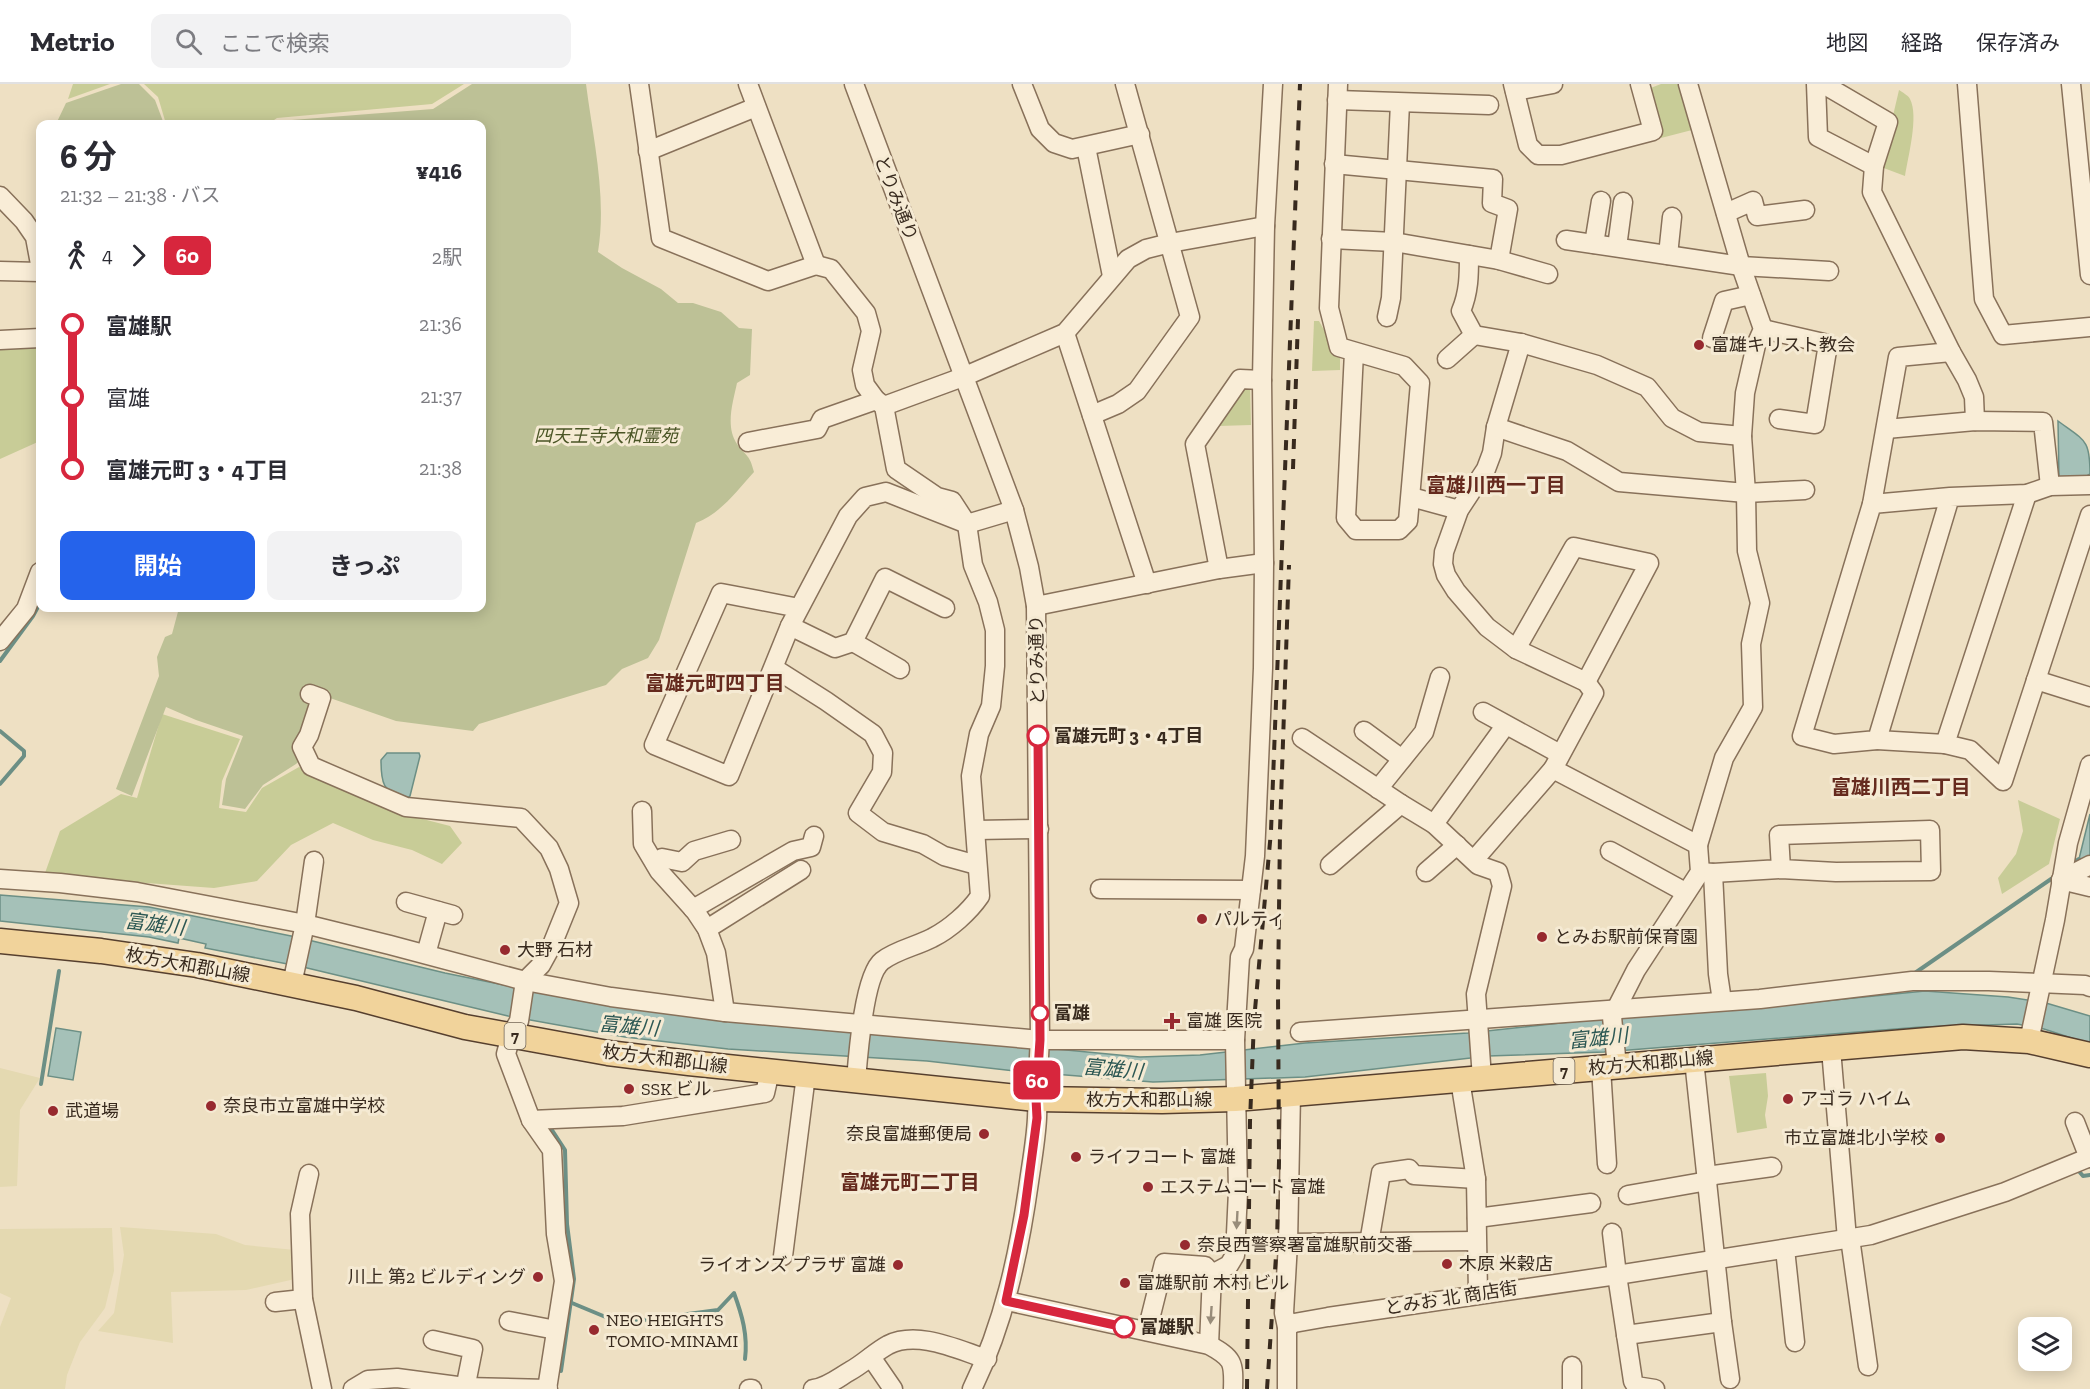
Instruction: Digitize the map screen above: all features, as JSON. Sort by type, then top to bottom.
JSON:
[{"type":"main road","name":"枚方大和郡山線","points":[[0,941],[100,951],[293,978],[356,998],[465,1027],[515,1028],[608,1053],[806,1075],[857,1073],[1036,1099],[1162,1101],[1235,1089],[1291,1094],[1474,1071],[1611,1062],[1694,1060],[1963,1037],[2030,1034],[2090,1055]]},
{"type":"street","points":[[639,84],[661,238],[768,281],[816,265],[831,269],[866,313],[871,331],[862,370],[865,385],[880,403],[896,469],[937,496],[952,501],[967,524],[973,565],[988,602],[995,630],[995,666],[991,706],[979,734],[971,776],[976,830],[974,864],[980,896],[971,909],[934,937],[881,961],[872,979],[862,1024],[857,1073]]},
{"type":"street","points":[[748,84],[816,265]]},
{"type":"street","name":"とりみ通り","points":[[854,84],[1014,510],[1029,567],[1036,606],[1040,1040],[1035,1143],[1024,1215],[1006,1301],[987,1359],[972,1389]]},
{"type":"street","points":[[1022,84],[1040,129],[1054,143],[1072,149],[1140,134]]},
{"type":"street","points":[[1092,415],[1118,404],[1137,391],[1190,317],[1125,84]]},
{"type":"street","points":[[1212,1274],[1229,1265],[1234,1255],[1238,1191],[1235,1042],[1240,957],[1244,949],[1255,856],[1262,691],[1264,563],[1262,380],[1265,226],[1273,84]]},
{"type":"street","points":[[1552,84],[1514,88],[1528,145],[1538,154],[1561,155],[1653,132],[1640,84]]},
{"type":"street","points":[[1688,84],[1741,266],[1763,329],[1756,345],[1745,393],[1742,436],[1747,551],[1760,603],[1751,644],[1753,707],[1724,758],[1698,845],[1706,873],[1722,1001]]},
{"type":"street","points":[[1816,84],[1818,137],[1874,166]]},
{"type":"street","points":[[1823,84],[1888,123],[1874,166],[1872,192],[1967,380],[1974,397],[1975,421]]},
{"type":"street","points":[[1967,84],[1984,299],[2004,334],[2090,327]]},
{"type":"street","points":[[2071,84],[2090,275]]},
{"type":"street","points":[[1354,352],[1346,518],[1356,530],[1399,530],[1408,521],[1420,383],[1404,366],[1339,347],[1329,308],[1337,92],[1401,103],[1489,105]]},
{"type":"street","points":[[1387,317],[1391,298],[1401,103]]},
{"type":"street","points":[[648,151],[756,107]]},
{"type":"street","points":[[1086,147],[1112,276]]},
{"type":"street","points":[[1334,164],[1493,179],[1492,203],[1508,208],[1499,260]]},
{"type":"street","points":[[0,196],[36,232]]},
{"type":"street","points":[[1594,244],[1601,201]]},
{"type":"street","points":[[1726,213],[1753,201],[1757,216],[1805,210]]},
{"type":"street","points":[[1617,248],[1623,202]]},
{"type":"street","points":[[1668,255],[1672,217]]},
{"type":"street","points":[[748,442],[817,429],[822,419],[963,377],[1065,333],[1112,276],[1128,260],[1146,249],[1265,226]]},
{"type":"street","points":[[1331,239],[1394,242],[1499,260],[1548,274]]},
{"type":"street","points":[[1566,240],[1741,266],[1829,272]]},
{"type":"street","points":[[1469,255],[1467,296],[1461,311],[1474,335]]},
{"type":"street","points":[[0,271],[36,272]]},
{"type":"street","points":[[1712,338],[1724,301],[1751,295]]},
{"type":"street","points":[[1763,329],[1828,344],[1815,424],[1779,419]]},
{"type":"street","points":[[1065,333],[1147,584]]},
{"type":"street","points":[[1474,335],[1521,343],[1597,365],[1647,387],[1672,418],[1699,432],[1742,436]]},
{"type":"street","points":[[1447,359],[1474,335]]},
{"type":"street","points":[[0,340],[36,338]]},
{"type":"street","points":[[1474,860],[1557,762],[1594,693],[1586,682],[1516,649],[1487,627],[1456,591],[1443,564],[1444,552],[1459,510],[1486,469],[1492,453],[1496,427],[1521,343]]},
{"type":"street","points":[[1951,352],[1898,357],[1872,504],[1802,736],[1834,744],[1877,740],[1945,744],[1970,750],[2003,782],[2090,515]]},
{"type":"street","points":[[1219,569],[1195,444],[1240,379],[1262,380]]},
{"type":"street","points":[[1886,429],[1975,421],[2043,422],[2050,486]]},
{"type":"street","points":[[1496,427],[1567,451],[1619,482],[1746,493],[1805,489]]},
{"type":"street","points":[[1872,504],[1950,497],[2027,494],[2050,486],[2090,485]]},
{"type":"street","points":[[799,608],[721,593],[654,745],[729,776],[790,626],[848,516],[865,496],[886,492],[967,524],[1014,510]]},
{"type":"street","points":[[1945,744],[2027,494]]},
{"type":"street","points":[[1411,497],[1459,510]]},
{"type":"street","points":[[1877,740],[1950,497]]},
{"type":"street","points":[[1516,649],[1574,547],[1649,563],[1586,682]]},
{"type":"street","points":[[1036,606],[1219,569],[1264,563]]},
{"type":"street","points":[[790,626],[835,648],[853,642],[885,578],[945,608]]},
{"type":"street","points":[[0,641],[26,609],[36,583]]},
{"type":"street","points":[[853,642],[900,669]]},
{"type":"street","points":[[774,668],[873,734],[883,753],[882,772],[858,813],[883,832],[923,844],[944,856],[974,864]]},
{"type":"street","points":[[1378,789],[1424,732],[1440,676]]},
{"type":"street","points":[[2036,680],[2090,697]]},
{"type":"street","points":[[310,694],[321,698],[309,735],[302,747],[311,766],[406,807],[521,818],[549,848],[559,869],[569,903],[541,965],[525,981],[515,1028],[506,1054],[531,1120],[552,1150],[556,1234],[564,1281],[547,1389],[465,1388],[397,1377],[368,1380],[353,1389]]},
{"type":"street","points":[[1483,712],[1557,762],[1698,845]]},
{"type":"street","points":[[1434,824],[1505,726]]},
{"type":"street","points":[[1364,731],[1402,759]]},
{"type":"street","points":[[1302,738],[1434,824],[1478,865],[1498,872],[1502,886],[1476,994],[1478,1024],[1474,1071],[1478,1294]]},
{"type":"street","points":[[2030,1034],[2055,920],[2068,843],[2086,790],[2090,765]]},
{"type":"street","points":[[1330,866],[1401,804]]},
{"type":"street","points":[[642,811],[644,844],[659,871],[693,909],[707,929],[716,953],[725,1012]]},
{"type":"street","points":[[976,830],[1039,829]]},
{"type":"street","points":[[1607,1164],[1614,1013],[1636,970],[1685,892],[1706,873],[1781,869],[1836,872],[1931,871],[1930,830],[1779,835],[1781,869]]},
{"type":"street","points":[[693,909],[794,851],[811,847],[814,836]]},
{"type":"street","points":[[655,863],[662,858],[682,862],[694,850],[731,840]]},
{"type":"street","points":[[1425,872],[1457,845]]},
{"type":"street","points":[[1610,851],[1636,856],[1685,892]]},
{"type":"street","points":[[293,978],[305,924],[314,861]]},
{"type":"street","points":[[2061,880],[2090,865]]},
{"type":"street","points":[[707,929],[801,870]]},
{"type":"street","points":[[0,879],[137,892],[305,924],[525,981],[611,997],[725,1012],[1040,1040],[1235,1042]]},
{"type":"street","points":[[2061,880],[2090,887]]},
{"type":"street","points":[[1100,889],[1251,890]]},
{"type":"street","points":[[406,902],[446,913],[426,954]]},
{"type":"street","points":[[1300,1032],[1478,1024],[1614,1013],[1912,981],[2039,988],[2088,980]]},
{"type":"street","points":[[1831,1049],[1849,1238],[1869,1366]]},
{"type":"street","points":[[1694,1060],[1730,1378]]},
{"type":"street","points":[[531,1120],[623,1116],[765,1093],[770,1071]]},
{"type":"street","points":[[783,1256],[806,1075]]},
{"type":"street","points":[[1288,1388],[1287,1327],[1284,1313],[1291,1094]]},
{"type":"street","points":[[2075,1122],[2089,1158]]},
{"type":"street","name":"とみお 北 商店街","points":[[1287,1327],[1294,1323],[1328,1317],[1871,1235],[2005,1192],[2089,1158]]},
{"type":"street","points":[[1628,1195],[1772,1167]]},
{"type":"street","points":[[1369,1243],[1381,1173],[1409,1169],[1414,1175],[1476,1179]]},
{"type":"street","points":[[309,1174],[300,1214],[303,1299],[322,1389]]},
{"type":"street","points":[[1477,1218],[1592,1203]]},
{"type":"street","points":[[1612,1233],[1633,1381],[1636,1386],[1655,1389]]},
{"type":"street","points":[[1288,1243],[1476,1241]]},
{"type":"street","points":[[1785,1249],[1795,1342]]},
{"type":"street","points":[[1148,1332],[1164,1263],[1205,1266],[1212,1274],[1209,1345]]},
{"type":"street","points":[[275,1302],[303,1299]]},
{"type":"street","points":[[1006,1301],[1209,1345],[1226,1354],[1234,1366],[1233,1389]]},
{"type":"street","points":[[509,1321],[556,1330]]},
{"type":"street","points":[[1626,1335],[1722,1322]]},
{"type":"street","points":[[433,1340],[472,1349],[465,1388]]},
{"type":"street","points":[[813,1389],[821,1389],[889,1344],[914,1340],[931,1341],[987,1359]]},
{"type":"street","points":[[871,1358],[893,1389]]},
{"type":"street","points":[[1572,1366],[1572,1389]]},
{"type":"shaded area","points":[[0,1068],[40,1078],[20,1110],[17,1186],[0,1187]]},
{"type":"shaded area","points":[[120,1227],[216,1234],[245,1245],[295,1250],[295,1279],[246,1290],[171,1292],[173,1343],[98,1331],[114,1313],[124,1255]]},
{"type":"shaded area","points":[[112,1228],[114,1271],[105,1308],[80,1342],[67,1375],[65,1389],[0,1389],[0,1327],[11,1298],[0,1293],[0,1229]]},
{"type":"green space","points":[[73,84],[110,84],[68,99]]},
{"type":"green space","points":[[121,84],[139,84],[155,100],[162,120],[58,120],[66,103]]},
{"type":"green space","points":[[144,84],[464,84],[432,104],[274,120],[165,120],[158,97]]},
{"type":"green space","name":"四天王寺大和霊苑","points":[[472,84],[586,84],[600,189],[598,252],[661,289],[678,303],[693,303],[721,312],[739,328],[752,329],[750,375],[737,383],[732,406],[731,430],[737,444],[749,458],[754,472],[721,508],[696,523],[659,640],[648,658],[622,669],[606,685],[479,724],[473,731],[396,721],[330,698],[312,750],[296,764],[263,785],[245,809],[222,805],[226,779],[243,736],[166,707],[132,796],[116,789],[159,676],[157,657],[165,637],[172,634],[178,612],[486,612],[486,120],[292,120],[433,109]]},
{"type":"green space","points":[[1661,84],[1680,84],[1692,130],[1661,138],[1648,89]]},
{"type":"green space","points":[[1899,90],[1910,99],[1913,116],[1905,176],[1881,167]]},
{"type":"green space","points":[[1314,321],[1319,321],[1340,358],[1340,370],[1312,371]]},
{"type":"green space","points":[[36,344],[36,443],[0,459],[0,345]]},
{"type":"green space","points":[[1243,385],[1250,385],[1251,425],[1219,426],[1220,417]]},
{"type":"green space","points":[[162,714],[240,739],[222,781],[219,808],[246,812],[262,788],[299,767],[411,816],[450,826],[462,843],[442,864],[412,850],[373,840],[333,823],[291,845],[257,881],[214,888],[45,873],[60,831],[121,794],[137,798]]},
{"type":"green space","points":[[2018,800],[2060,819],[2049,864],[2002,894],[1998,878],[2016,854],[2023,831]]},
{"type":"green space","points":[[1766,1073],[1767,1128],[1737,1133],[1729,1076]]},
{"type":"water","points":[[2058,421],[2080,437],[2087,447],[2090,474],[2082,479],[2059,480]]},
{"type":"water","points":[[387,753],[419,753],[410,796],[404,800],[387,789],[383,781],[381,760]]},
{"type":"water","points":[[2090,814],[2090,857],[2083,860],[2079,859]]},
{"type":"water","name":"富雄川","points":[[0,895],[149,907],[296,937],[514,987],[698,1015],[1140,1057],[1200,1055],[1305,1043],[1468,1033],[1624,1016],[1764,1007],[1925,991],[2008,997],[2046,1003],[2090,1016],[2090,1044],[2044,1029],[2017,1024],[1921,1027],[1604,1052],[1488,1056],[1305,1077],[1153,1082],[1015,1071],[927,1061],[728,1049],[625,1037],[508,1016],[303,967],[205,948],[206,944],[179,938],[178,943],[149,937],[0,921]]},
{"type":"water","points":[[56,1028],[81,1032],[73,1080],[48,1076]]},
{"type":"waterway","points":[[0,661],[36,610]]},
{"type":"waterway","points":[[0,731],[24,751],[24,756],[0,784]]},
{"type":"waterway","points":[[2070,865],[2079,859]]},
{"type":"waterway","points":[[1912,975],[2054,877]]},
{"type":"waterway","points":[[41,1084],[59,971]]},
{"type":"waterway","points":[[550,1127],[565,1150],[567,1224],[574,1279],[561,1371]]},
{"type":"waterway","points":[[2077,1169],[2083,1176],[2090,1175]]},
{"type":"waterway","points":[[572,1303],[620,1323],[718,1310],[734,1293],[744,1325],[745,1359]]},
{"type":"railway","points":[[1247,1389],[1250,1121],[1254,1021],[1271,831],[1300,84]]},
{"type":"railway","points":[[1293,469],[1298,319]]},
{"type":"railway","points":[[1267,1389],[1277,1241],[1280,830],[1289,565]]},
{"type":"bus line","name":"60","points":[[1038,736],[1040,1040],[1037,1118],[1024,1215],[1006,1301],[1124,1327]]},
{"type":"place","name":"富雄キリスト教会","points":[[1699,345]]},
{"type":"place","name":"富雄元町 3・4丁目","points":[[1038,736]]},
{"type":"place","name":"パルティ","points":[[1202,919]]},
{"type":"place","name":"とみお駅前保育園","points":[[1542,937]]},
{"type":"place","name":"大野 石材","points":[[505,950]]},
{"type":"place","name":"富雄","points":[[1040,1013]]},
{"type":"place","name":"富雄 医院","points":[[1172,1021]]},
{"type":"place","name":"SSK ビル","points":[[629,1089]]},
{"type":"place","name":"アゴラ ハイム","points":[[1788,1099]]},
{"type":"place","name":"奈良市立富雄中学校","points":[[211,1106]]},
{"type":"place","name":"武道場","points":[[53,1111]]},
{"type":"place","name":"奈良富雄郵便局","points":[[984,1134]]},
{"type":"place","name":"市立富雄北小学校","points":[[1940,1138]]},
{"type":"place","name":"ライフコート 富雄","points":[[1076,1157]]},
{"type":"place","name":"エステムコート 富雄","points":[[1148,1187]]},
{"type":"place","name":"奈良西警察署富雄駅前交番","points":[[1185,1245]]},
{"type":"place","name":"木原 米穀店","points":[[1447,1264]]},
{"type":"place","name":"ライオンズ プラザ 富雄","points":[[898,1265]]},
{"type":"place","name":"川上 第2 ビルディング","points":[[538,1277]]},
{"type":"place","name":"富雄駅前 木村 ビル","points":[[1125,1283]]},
{"type":"place","name":"富雄駅","points":[[1124,1327]]},
{"type":"place","name":"NEO HEIGHTS TOMIO-MINAMI","points":[[594,1330]]},
{"type":"district","name":"富雄川西一丁目","points":[[1496,485]]},
{"type":"district","name":"富雄元町四丁目","points":[[715,683]]},
{"type":"district","name":"富雄川西二丁目","points":[[1901,787]]},
{"type":"district","name":"富雄元町二丁目","points":[[910,1182]]}]
